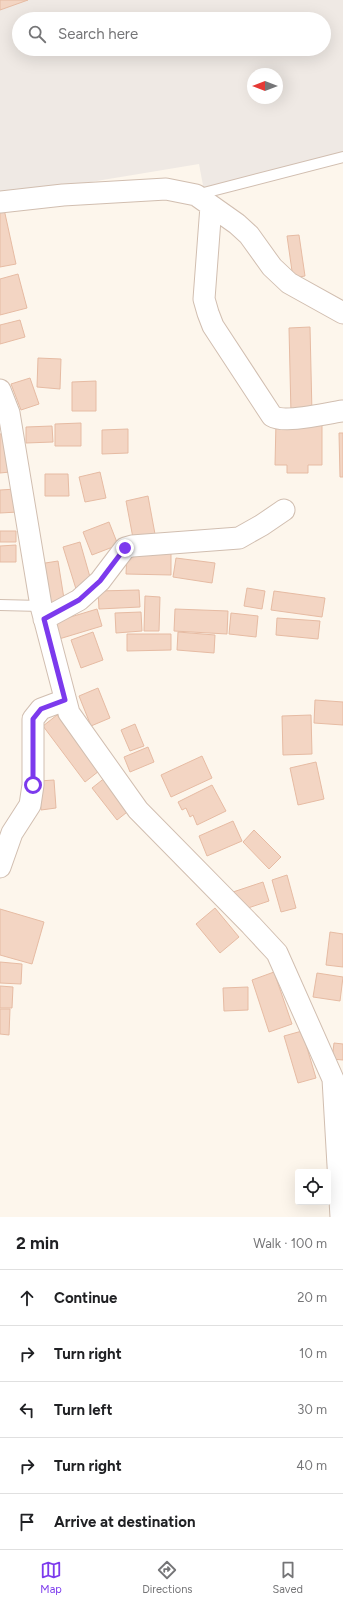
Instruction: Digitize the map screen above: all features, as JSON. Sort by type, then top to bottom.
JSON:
[{"type":"street","points":[[0,202],[63,195],[166,189],[204,200],[237,224],[249,235],[272,267],[289,283],[343,313]]},
{"type":"street","points":[[204,200],[204,299],[213,326],[272,416],[277,419],[287,419],[343,411]]},
{"type":"street","points":[[0,390],[9,413],[42,613],[69,713],[138,810],[277,953],[338,1080],[341,1217]]},
{"type":"street","points":[[42,613],[79,600],[100,581],[125,548],[132,546],[239,538],[284,510]]},
{"type":"street","points":[[0,868],[12,833],[30,805],[33,785],[33,719],[41,709],[65,700]]},
{"type":"lane","points":[[204,200],[343,157]]},
{"type":"lane","points":[[0,604],[42,613]]},
{"type":"shaded area","points":[[0,0],[343,0],[343,157],[205,196],[199,164],[0,197]]},
{"type":"building","points":[[0,0],[28,0],[0,10]]},
{"type":"building","points":[[4,209],[16,264],[0,267],[0,210]]},
{"type":"building","points":[[299,235],[305,276],[293,278],[287,236]]},
{"type":"building","points":[[18,274],[27,308],[0,315],[0,279]]},
{"type":"building","points":[[20,320],[25,337],[0,344],[0,325]]},
{"type":"building","points":[[310,327],[312,414],[291,414],[289,328]]},
{"type":"building","points":[[38,358],[61,359],[60,389],[37,387]]},
{"type":"building","points":[[30,378],[39,404],[21,410],[11,384]]},
{"type":"building","points":[[96,381],[96,411],[72,411],[72,382]]},
{"type":"building","points":[[276,422],[322,423],[322,465],[308,465],[308,473],[287,473],[287,465],[275,465]]},
{"type":"building","points":[[81,423],[81,446],[55,446],[55,424]]},
{"type":"building","points":[[52,426],[53,442],[26,443],[26,427]]},
{"type":"building","points":[[128,429],[128,453],[102,454],[102,430]]},
{"type":"building","points":[[5,433],[10,472],[0,473],[0,434]]},
{"type":"building","points":[[339,433],[343,433],[343,477],[340,477]]},
{"type":"building","points":[[100,472],[106,498],[85,502],[79,477]]},
{"type":"building","points":[[45,474],[68,474],[69,496],[45,496]]},
{"type":"building","points":[[16,489],[18,512],[0,513],[0,490]]},
{"type":"building","points":[[148,496],[155,534],[133,538],[126,501]]},
{"type":"building","points":[[109,522],[118,545],[92,555],[83,532]]},
{"type":"building","points":[[0,531],[16,531],[16,542],[0,542]]},
{"type":"building","points":[[80,542],[92,584],[76,589],[63,547]]},
{"type":"building","points":[[16,545],[16,562],[0,562],[0,546]]},
{"type":"building","points":[[127,551],[171,552],[171,575],[126,574]]},
{"type":"building","points":[[176,558],[215,563],[212,583],[173,577]]},
{"type":"building","points":[[58,561],[65,605],[47,608],[39,564]]},
{"type":"building","points":[[247,588],[265,591],[262,609],[244,606]]},
{"type":"building","points":[[139,590],[140,607],[99,609],[98,591]]},
{"type":"building","points":[[274,591],[325,598],[322,617],[271,610]]},
{"type":"building","points":[[145,596],[160,597],[159,631],[144,631]]},
{"type":"building","points":[[97,609],[102,626],[59,639],[54,622]]},
{"type":"building","points":[[175,609],[228,611],[227,634],[174,631]]},
{"type":"building","points":[[141,612],[142,631],[116,633],[115,613]]},
{"type":"building","points":[[231,613],[258,616],[256,637],[229,634]]},
{"type":"building","points":[[277,618],[320,621],[318,639],[276,635]]},
{"type":"building","points":[[93,632],[103,660],[81,668],[71,640]]},
{"type":"building","points":[[178,632],[215,635],[214,653],[177,650]]},
{"type":"building","points":[[127,634],[171,634],[171,650],[127,651]]},
{"type":"building","points":[[98,688],[110,718],[91,726],[79,696]]},
{"type":"building","points":[[315,700],[343,702],[343,725],[314,723]]},
{"type":"building","points":[[57,715],[99,771],[85,782],[43,726]]},
{"type":"building","points":[[311,715],[312,754],[283,755],[282,716]]},
{"type":"building","points":[[135,724],[144,746],[130,751],[121,730]]},
{"type":"building","points":[[148,747],[154,762],[130,772],[124,757]]},
{"type":"building","points":[[202,756],[212,778],[171,797],[161,775]]},
{"type":"building","points":[[316,762],[324,799],[298,805],[290,768]]},
{"type":"building","points":[[106,777],[131,809],[117,820],[92,788]]},
{"type":"building","points":[[54,780],[56,808],[41,810],[39,781]]},
{"type":"building","points":[[212,785],[226,811],[197,825],[193,815],[190,817],[186,808],[182,810],[178,802]]},
{"type":"building","points":[[233,821],[242,841],[207,856],[199,836]]},
{"type":"building","points":[[254,830],[281,857],[269,869],[243,842]]},
{"type":"building","points":[[287,875],[296,908],[281,912],[272,880]]},
{"type":"building","points":[[263,882],[269,901],[239,911],[233,892]]},
{"type":"building","points":[[215,908],[239,937],[220,953],[196,924]]},
{"type":"building","points":[[0,909],[44,922],[32,964],[0,955]]},
{"type":"building","points":[[330,932],[343,934],[343,967],[326,965]]},
{"type":"building","points":[[0,962],[22,964],[21,984],[0,983]]},
{"type":"building","points":[[274,972],[292,1024],[269,1032],[252,980]]},
{"type":"building","points":[[317,973],[343,977],[340,1001],[313,997]]},
{"type":"building","points":[[0,986],[13,987],[12,1008],[0,1008]]},
{"type":"building","points":[[248,987],[248,1010],[224,1011],[223,988]]},
{"type":"building","points":[[0,1009],[10,1009],[9,1035],[0,1034]]},
{"type":"building","points":[[302,1031],[316,1078],[298,1083],[284,1036]]},
{"type":"building","points":[[334,1043],[343,1044],[343,1060],[332,1059]]},
{"type":"route","points":[[33,785],[33,719],[41,709],[65,700],[44,619],[79,600],[100,581],[125,548]]}]
